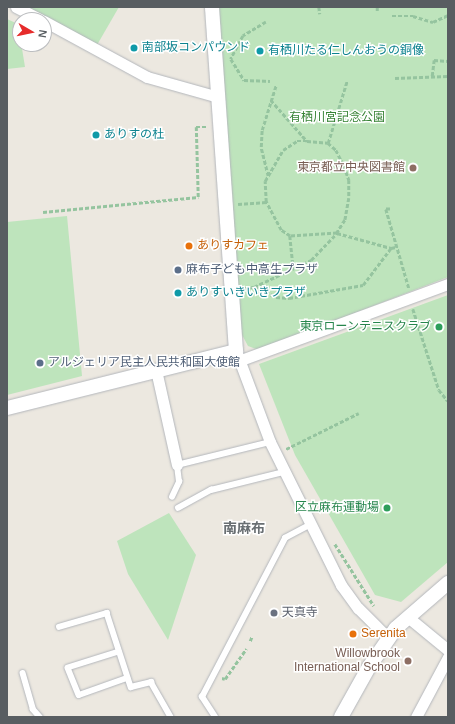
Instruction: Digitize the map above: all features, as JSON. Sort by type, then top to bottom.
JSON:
[{"type":"street","points":[[16,7],[26,12]]},
{"type":"street","points":[[212,7],[232,290],[239,355],[275,443],[284,472],[341,585],[358,608],[388,638]]},
{"type":"street","points":[[52,26],[148,76],[218,97]]},
{"type":"street","points":[[7,408],[156,370],[239,355],[409,293],[448,284]]},
{"type":"street","points":[[156,370],[177,465]]},
{"type":"street","points":[[341,717],[388,638],[448,583]]},
{"type":"street","points":[[409,618],[448,650]]},
{"type":"street","points":[[416,717],[448,657]]},
{"type":"lane","points":[[172,497],[179,482],[177,465],[275,443]]},
{"type":"lane","points":[[178,508],[211,490],[284,472]]},
{"type":"lane","points":[[215,717],[202,697],[285,538],[311,524]]},
{"type":"lane","points":[[59,627],[106,613],[131,687],[151,682],[171,717]]},
{"type":"lane","points":[[119,652],[68,668],[78,695],[128,678]]},
{"type":"lane","points":[[23,673],[33,709],[40,717]]},
{"type":"path","points":[[319,7],[320,14]]},
{"type":"path","points":[[392,16],[413,16],[433,22],[448,16]]},
{"type":"path","points":[[266,22],[243,36],[231,59],[244,80],[270,81]]},
{"type":"path","points":[[432,76],[434,60],[448,61]]},
{"type":"path","points":[[395,78],[448,76]]},
{"type":"path","points":[[328,143],[347,80]]},
{"type":"path","points":[[268,176],[261,147],[262,130],[276,85]]},
{"type":"path","points":[[271,100],[307,141]]},
{"type":"path","points":[[43,212],[198,197],[196,127],[220,127]]},
{"type":"path","points":[[232,290],[254,287],[293,267],[311,260],[337,233],[344,220],[349,198],[349,180],[336,150],[328,143],[298,141],[283,150],[265,181],[266,202],[281,230],[290,236],[337,233],[391,248]]},
{"type":"path","points":[[226,205],[266,202]]},
{"type":"path","points":[[390,208],[386,209],[409,293],[439,390],[448,401]]},
{"type":"path","points":[[290,236],[293,267]]},
{"type":"path","points":[[254,287],[276,297],[290,298],[363,285],[372,276],[391,248],[396,246]]},
{"type":"path","points":[[275,443],[283,451],[360,414]]},
{"type":"path","points":[[332,538],[354,577],[379,612]]},
{"type":"path","points":[[250,641],[252,636]]},
{"type":"path","points":[[214,674],[225,679],[246,649]]},
{"type":"green space","points":[[19,7],[119,7],[97,45],[52,23],[52,12],[29,12]]},
{"type":"green space","name":"有栖川宮記念公園","points":[[219,7],[448,7],[448,277],[259,350],[248,346],[240,331]]},
{"type":"green space","points":[[7,19],[12,21],[12,52],[23,52],[25,67],[7,69]]},
{"type":"green space","points":[[67,216],[82,376],[7,395],[7,222]]},
{"type":"green space","name":"区立麻布運動場","points":[[448,295],[448,562],[401,602],[375,595],[295,455],[259,364]]},
{"type":"green space","points":[[169,513],[196,555],[168,640],[128,574],[117,541]]},
{"type":"place","name":"南部坂コンパウンド","points":[[134,48]]},
{"type":"place","name":"有栖川たる仁しんおうの銅像","points":[[260,51]]},
{"type":"place","name":"ありすの杜","points":[[96,135]]},
{"type":"place","name":"東京都立中央図書館","points":[[413,168]]},
{"type":"place","name":"ありすカフェ","points":[[189,246]]},
{"type":"place","name":"麻布子ども中高生プラザ","points":[[178,270]]},
{"type":"place","name":"ありすいきいきプラザ","points":[[178,293]]},
{"type":"place","name":"東京ローンテニスクラブ","points":[[439,327]]},
{"type":"place","name":"アルジェリア民主人民共和国大使館","points":[[40,363]]},
{"type":"place","name":"区立麻布運動場","points":[[387,508]]},
{"type":"place","name":"天真寺","points":[[274,613]]},
{"type":"place","name":"Serenita","points":[[353,634]]},
{"type":"place","name":"Willowbrook International School","points":[[408,661]]},
{"type":"district","name":"南麻布","points":[[244,528]]}]
